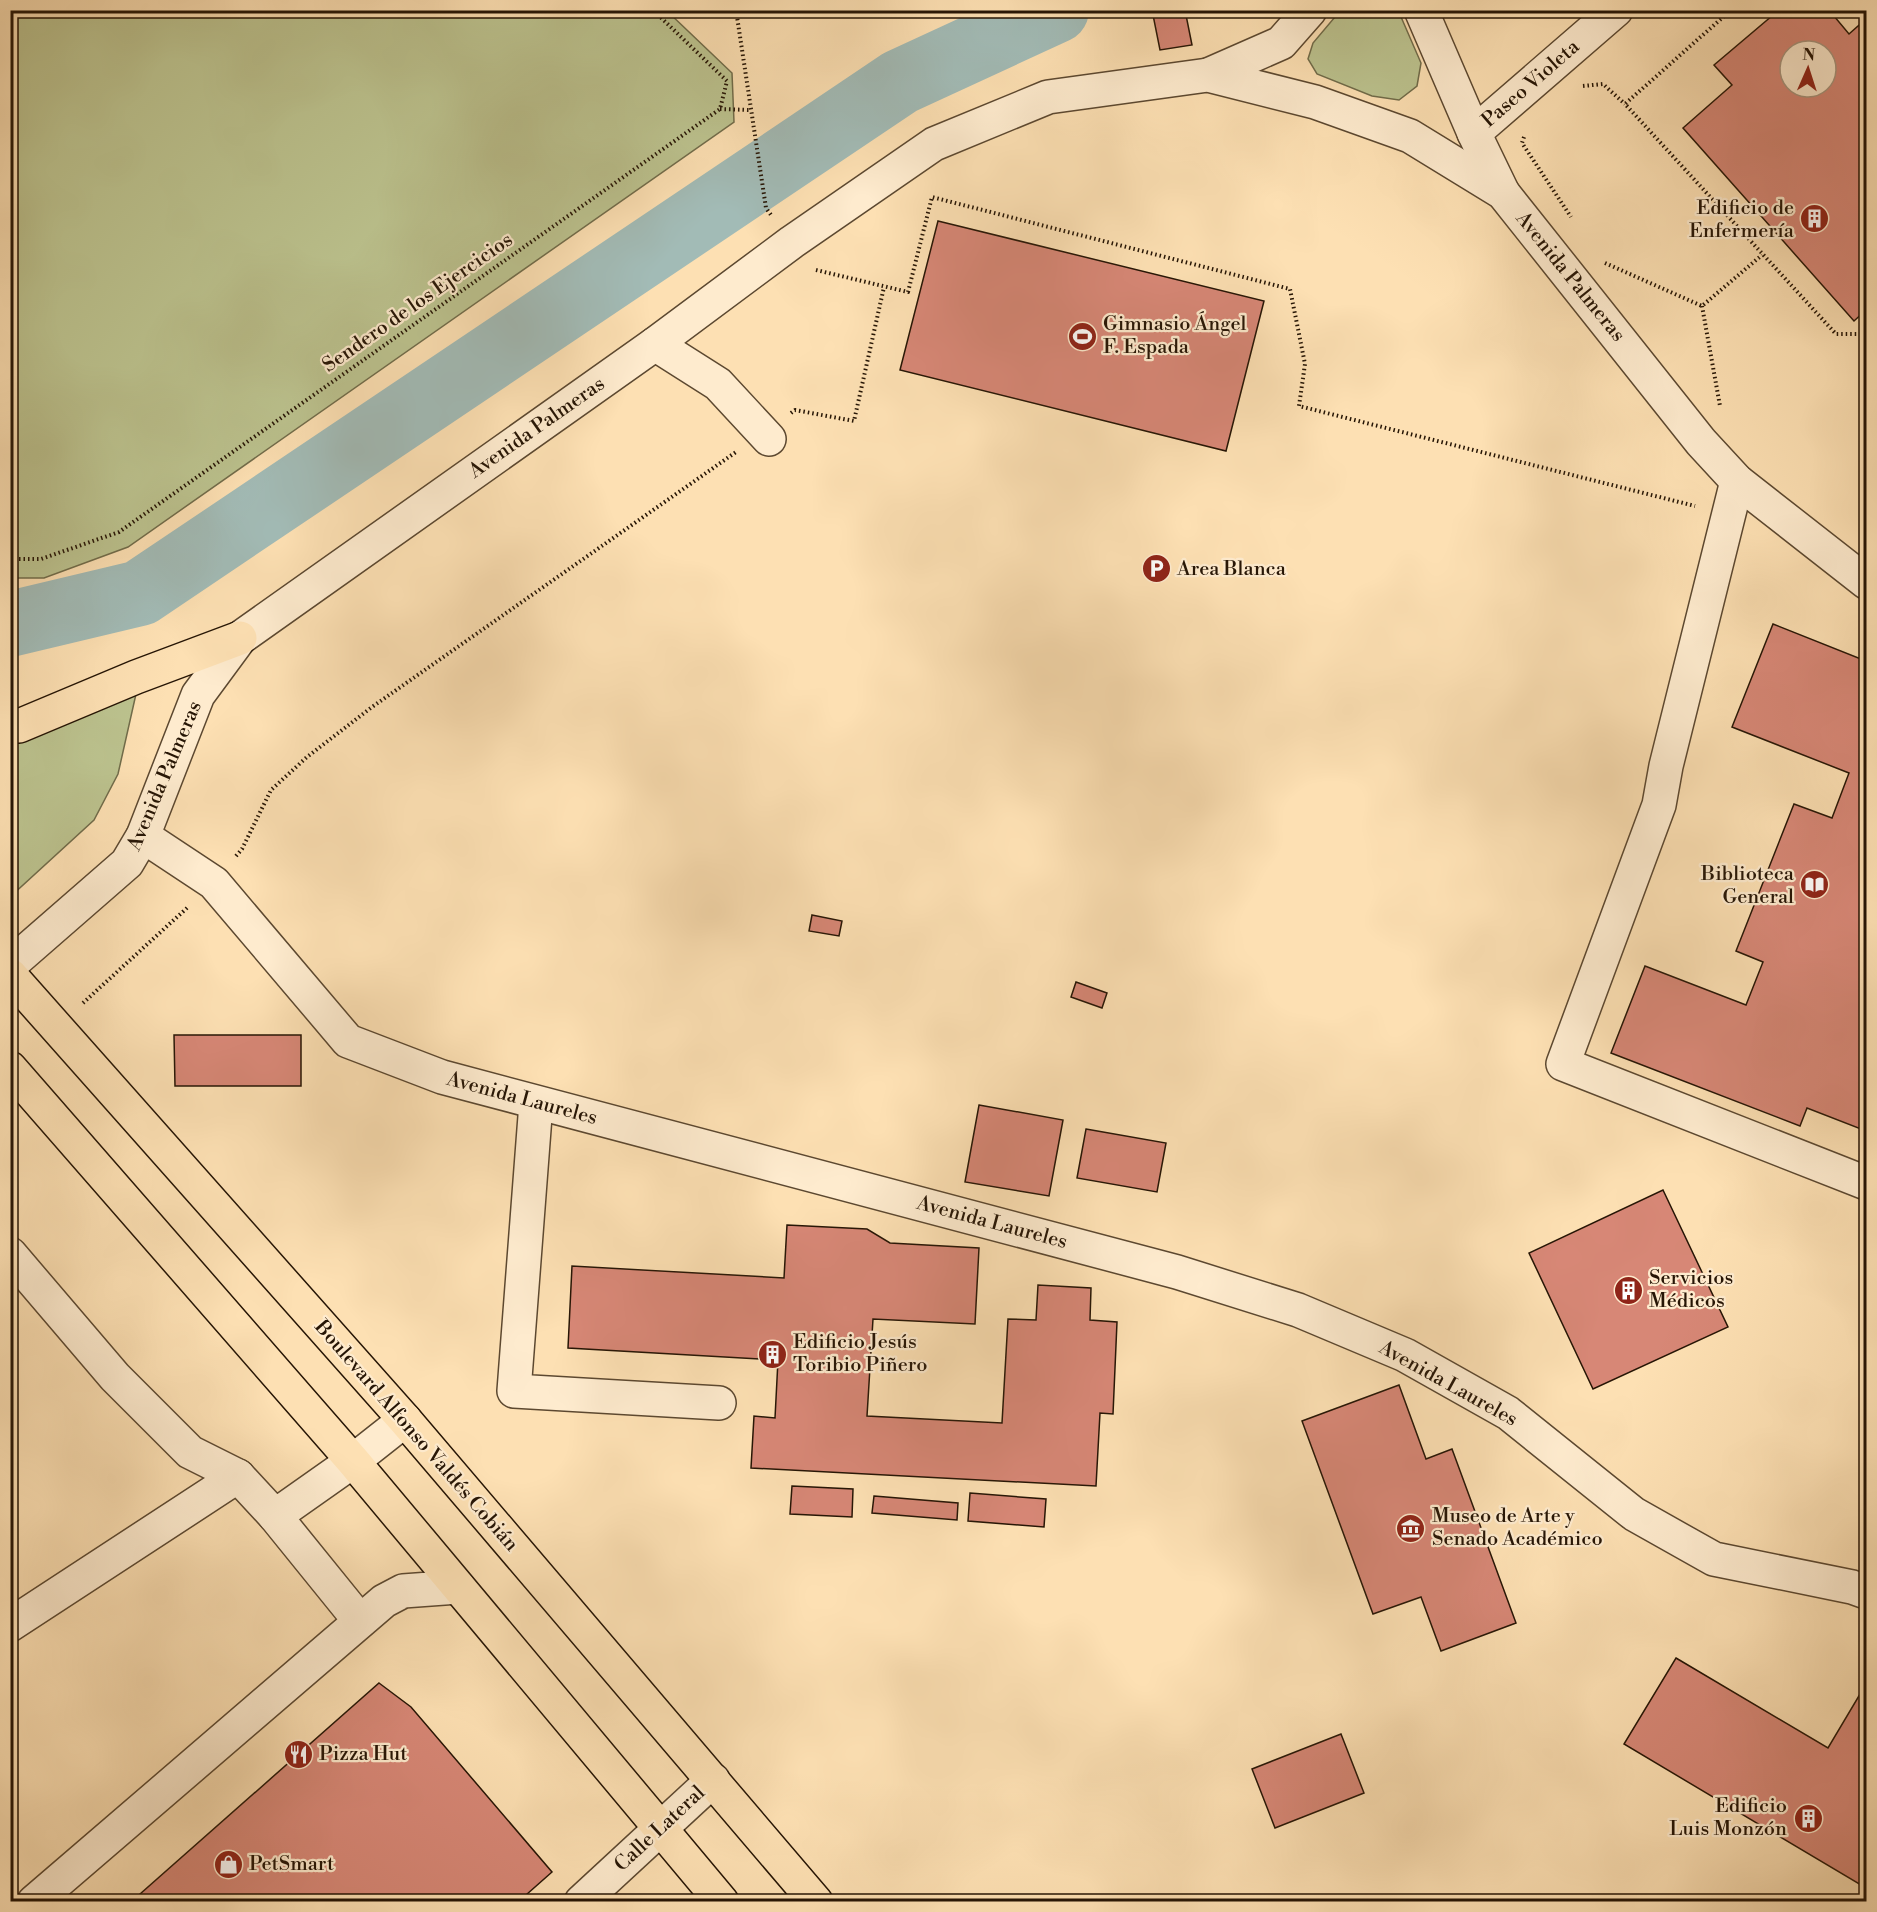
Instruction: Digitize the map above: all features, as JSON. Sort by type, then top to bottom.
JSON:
[{"type":"main road","points":[[10,726],[19,726],[136,677],[240,638]]},
{"type":"main road","name":"Boulevard Alfonso Valdés Cobián","points":[[10,975],[405,1420],[816,1902]]},
{"type":"main road","points":[[10,1068],[352,1461],[722,1902]]},
{"type":"street","name":"Avenida Palmeras","points":[[10,965],[127,863],[143,836],[198,695],[240,638],[655,344],[792,242],[934,144],[1048,97],[1208,75],[1281,43],[1310,10]]},
{"type":"street","points":[[1421,10],[1474,133],[1503,193]]},
{"type":"street","name":"Paseo Violeta","points":[[1474,133],[1616,10]]},
{"type":"street","name":"Avenida Palmeras","points":[[1208,75],[1315,102],[1410,136],[1503,193],[1701,442],[1737,481],[1866,582]]},
{"type":"street","points":[[655,344],[718,384],[766,436]]},
{"type":"street","points":[[1737,481],[1666,766],[1659,806],[1563,1064],[1866,1183]]},
{"type":"street","name":"Avenida Laureles","points":[[143,836],[214,883],[348,1041],[442,1077],[1177,1272],[1298,1310],[1405,1355],[1508,1413],[1634,1514],[1714,1559],[1852,1587],[1866,1592]]},
{"type":"street","points":[[536,1103],[514,1391],[719,1403]]},
{"type":"street","points":[[10,1254],[115,1377],[190,1452],[238,1476],[275,1516],[360,1621]]},
{"type":"street","points":[[275,1516],[405,1420]]},
{"type":"street","points":[[10,1626],[238,1476]]},
{"type":"street","points":[[34,1902],[384,1601],[403,1591],[458,1587]]},
{"type":"street","name":"Calle Lateral","points":[[581,1902],[713,1780]]},
{"type":"path","points":[[653,10],[727,81],[720,109],[750,110]]},
{"type":"path","points":[[736,10],[766,208],[815,270],[908,292],[932,197],[1290,289],[1305,364],[1299,406],[1700,507],[1726,524]]},
{"type":"path","points":[[1625,104],[1731,10]]},
{"type":"path","points":[[1581,86],[1603,84],[1625,104],[1836,334],[1866,334]]},
{"type":"path","name":"Sendero de los Ejercicios","points":[[10,559],[41,560],[119,532],[720,109]]},
{"type":"path","points":[[1525,135],[1522,142],[1573,221]]},
{"type":"path","points":[[1702,306],[1762,255]]},
{"type":"path","points":[[1599,260],[1702,306]]},
{"type":"path","points":[[56,1027],[214,883],[242,849],[271,790],[307,757],[372,707],[766,436],[795,410],[854,422],[884,287]]},
{"type":"path","points":[[1702,306],[1720,407]]},
{"type":"green space","points":[[1398,10],[1421,63],[1417,86],[1399,100],[1372,96],[1317,74],[1308,59],[1313,43],[1340,11]]},
{"type":"green space","points":[[10,11],[667,11],[732,73],[734,122],[128,547],[44,578],[11,578]]},
{"type":"green space","points":[[136,694],[118,774],[94,820],[11,896],[11,741]]},
{"type":"building","points":[[1152,10],[1185,10],[1192,45],[1160,50]]},
{"type":"building","name":"Edificio de Enfermería","points":[[1779,10],[1829,10],[1849,34],[1866,19],[1866,310],[1854,321],[1683,128],[1732,85],[1714,65]]},
{"type":"building","name":"Gimnasio Ángel F. Espada","points":[[938,221],[1264,301],[1226,451],[900,370]]},
{"type":"building","name":"Biblioteca General","points":[[1773,624],[1866,661],[1866,1131],[1807,1108],[1800,1126],[1611,1053],[1645,966],[1746,1005],[1763,962],[1736,951],[1794,804],[1832,818],[1849,773],[1732,727]]},
{"type":"building","points":[[812,915],[842,921],[839,936],[809,931]]},
{"type":"building","points":[[1076,982],[1107,993],[1102,1008],[1071,997]]},
{"type":"building","points":[[174,1035],[301,1035],[301,1086],[175,1086]]},
{"type":"building","points":[[979,1105],[1063,1120],[1049,1196],[965,1182]]},
{"type":"building","points":[[1086,1129],[1166,1143],[1157,1192],[1077,1178]]},
{"type":"building","name":"Servicios Médicos","points":[[1663,1190],[1728,1327],[1593,1389],[1529,1253]]},
{"type":"building","name":"Edificio Jesús Toribio Piñero","points":[[787,1225],[867,1229],[890,1243],[979,1248],[975,1324],[873,1319],[867,1416],[1002,1423],[1008,1319],[1036,1320],[1038,1285],[1091,1288],[1090,1320],[1117,1322],[1113,1414],[1100,1413],[1096,1486],[751,1468],[754,1416],[775,1418],[778,1360],[568,1348],[572,1266],[784,1278]]},
{"type":"building","name":"Museo de Arte y Senado Académico","points":[[1399,1385],[1426,1459],[1452,1449],[1516,1623],[1441,1651],[1421,1597],[1373,1614],[1302,1421]]},
{"type":"building","points":[[792,1486],[853,1489],[852,1517],[790,1514]]},
{"type":"building","points":[[970,1493],[1046,1499],[1044,1527],[968,1521]]},
{"type":"building","points":[[874,1496],[958,1503],[957,1520],[872,1513]]},
{"type":"building","name":"Edificio Luis Monzón","points":[[1676,1658],[1828,1748],[1866,1684],[1866,1888],[1624,1744]]},
{"type":"building","points":[[379,1683],[411,1707],[552,1872],[518,1902],[131,1902]]},
{"type":"building","points":[[1341,1734],[1364,1793],[1275,1828],[1252,1769]]},
{"type":"waterway","points":[[10,624],[140,593],[900,82],[1056,10]]},
{"type":"place","name":"Edificio de Enfermería","points":[[1815,219]]},
{"type":"place","name":"Gimnasio Ángel F. Espada","points":[[1082,336]]},
{"type":"place","name":"Area Blanca","points":[[1156,569]]},
{"type":"place","name":"Biblioteca General","points":[[1815,885]]},
{"type":"place","name":"Servicios Médicos","points":[[1628,1290]]},
{"type":"place","name":"Edificio Jesús Toribio Piñero","points":[[772,1354]]},
{"type":"place","name":"Museo de Arte y Senado Académico","points":[[1411,1528]]},
{"type":"place","name":"Pizza Hut","points":[[298,1754]]},
{"type":"place","name":"Edificio Luis Monzón","points":[[1808,1818]]},
{"type":"place","name":"PetSmart","points":[[228,1864]]}]
